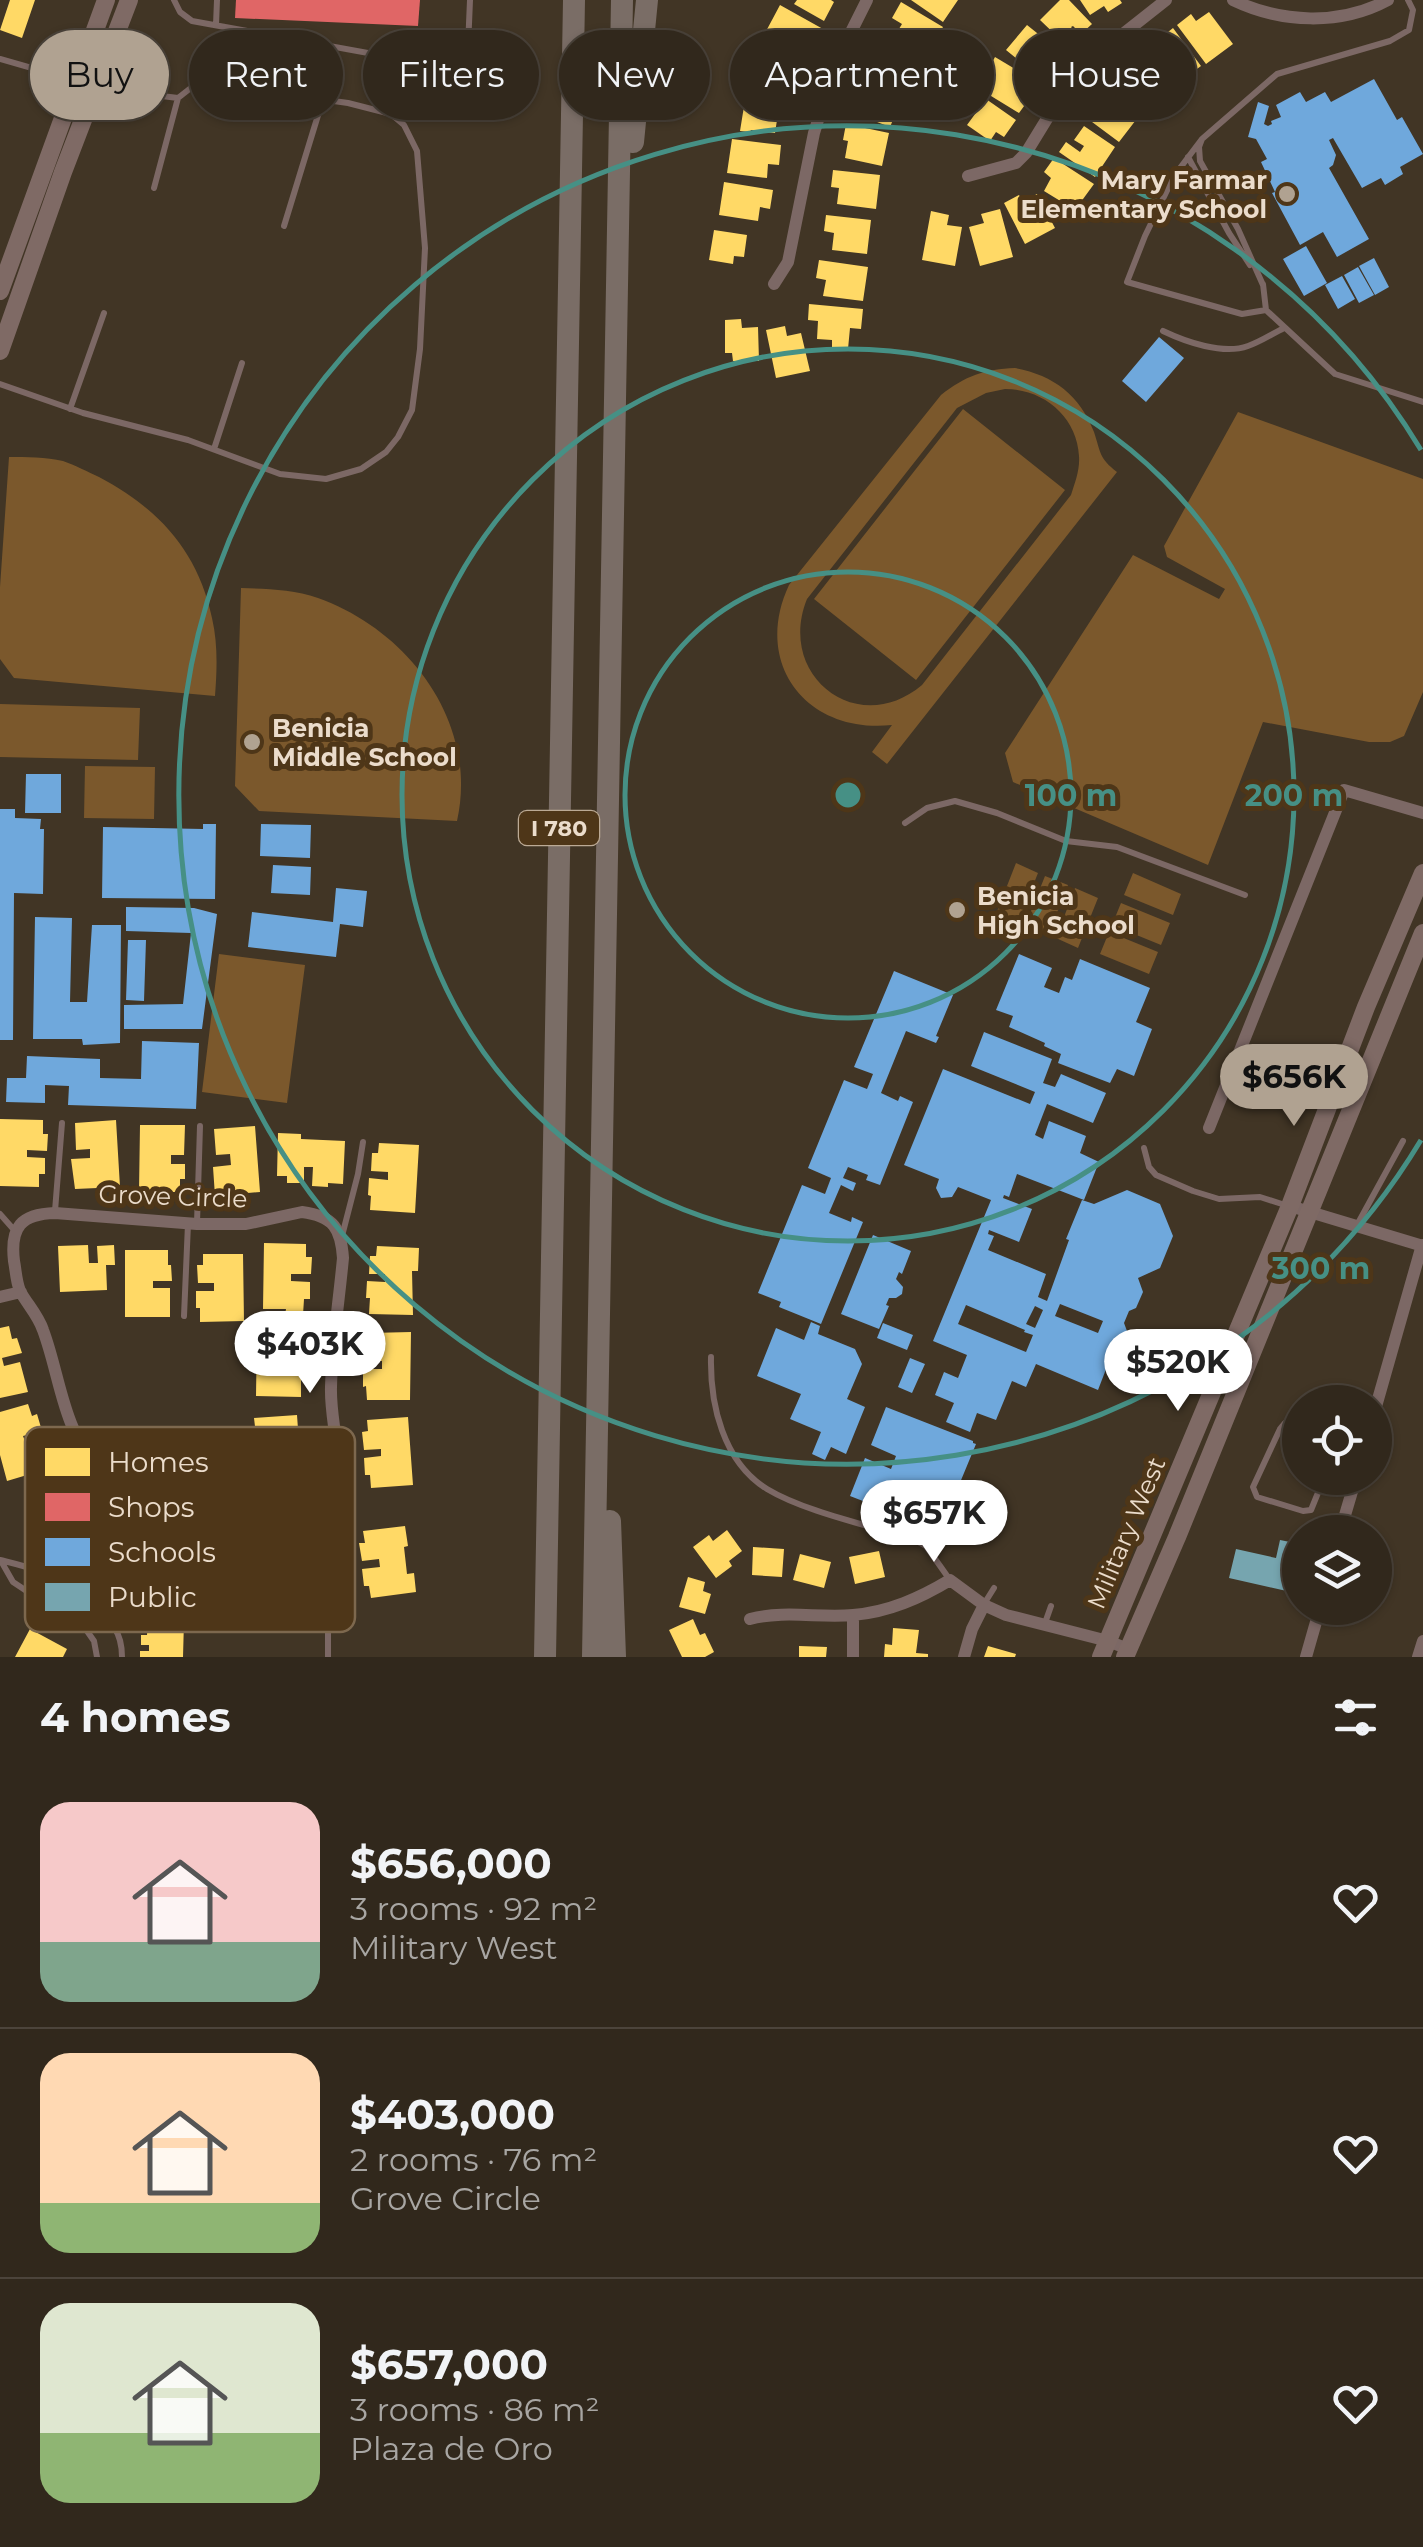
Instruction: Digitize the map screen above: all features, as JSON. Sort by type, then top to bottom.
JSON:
[{"type":"highway","name":"I 780","points":[[546,1657],[574,0]]},
{"type":"highway","name":"I 780","points":[[593,1657],[622,0]]},
{"type":"highway","points":[[618,255],[647,0]]},
{"type":"highway","points":[[598,1342],[609,1460],[615,1657]]},
{"type":"main road","points":[[95,30],[106,0]]},
{"type":"main road","points":[[117,30],[129,0]]},
{"type":"main road","points":[[0,291],[61,120]]},
{"type":"main road","points":[[0,351],[83,120]]},
{"type":"main road","name":"Military West","points":[[1104,1649],[1290,1206],[1423,872]]},
{"type":"main road","name":"Military West","points":[[1126,1653],[1423,933]]},
{"type":"street","points":[[774,284],[788,262],[814,133],[828,88],[866,0]]},
{"type":"street","points":[[968,176],[1016,163],[1066,86],[1085,64],[1166,0]]},
{"type":"street","points":[[1233,0],[1269,14],[1304,19],[1357,13],[1388,0]]},
{"type":"street","points":[[1209,1128],[1344,790],[1423,812]]},
{"type":"street","points":[[1290,1206],[1423,1245],[1382,1385]]},
{"type":"street","name":"Grove Circle","points":[[55,1213],[193,1224],[246,1224],[302,1212],[324,1218],[342,1237]]},
{"type":"street","points":[[55,1213],[31,1217],[19,1226],[13,1250],[21,1292],[40,1320],[71,1427]]},
{"type":"street","points":[[333,1427],[331,1387],[342,1237]]},
{"type":"street","points":[[0,1298],[21,1292]]},
{"type":"street","points":[[750,1618],[772,1613],[852,1615],[898,1606],[950,1580],[984,1605],[1006,1615],[1126,1653]]},
{"type":"street","points":[[964,1657],[984,1605]]},
{"type":"street","points":[[852,1615],[853,1657]]},
{"type":"street","points":[[1306,1657],[1315,1625]]},
{"type":"street","points":[[1418,1657],[1423,1641]]},
{"type":"lane","points":[[174,0],[180,12],[192,20],[467,72],[470,0]]},
{"type":"lane","points":[[216,25],[217,0]]},
{"type":"lane","points":[[1266,310],[1242,314],[1127,282],[1174,176],[1202,138],[1276,74],[1390,42],[1409,30],[1413,10],[1408,0]]},
{"type":"lane","points":[[0,58],[30,66]]},
{"type":"lane","points":[[154,188],[178,98],[189,89]]},
{"type":"lane","points":[[169,97],[178,98]]},
{"type":"lane","points":[[0,384],[70,409],[214,449],[280,474],[326,479],[362,469],[386,452],[412,410],[420,348],[425,248],[422,190],[417,152],[404,125],[391,114],[343,102]]},
{"type":"lane","points":[[284,226],[317,120]]},
{"type":"lane","points":[[1202,138],[1200,160],[1238,228],[1263,284],[1266,310],[1334,374],[1423,402]]},
{"type":"lane","points":[[1188,157],[1263,284]]},
{"type":"lane","points":[[70,409],[104,313]]},
{"type":"lane","points":[[1163,331],[1204,347],[1236,349],[1284,328]]},
{"type":"lane","points":[[214,449],[242,363]]},
{"type":"lane","points":[[905,823],[928,808],[955,801],[1066,840],[1118,847],[1245,894]]},
{"type":"lane","points":[[55,1213],[62,1123]]},
{"type":"lane","points":[[184,1316],[200,1126]]},
{"type":"lane","points":[[1357,1226],[1403,1141]]},
{"type":"lane","points":[[342,1237],[363,1142]]},
{"type":"lane","points":[[1144,1148],[1149,1167],[1156,1175],[1193,1192],[1219,1199],[1260,1197],[1290,1206]]},
{"type":"lane","points":[[0,1214],[16,1232]]},
{"type":"lane","points":[[712,1357],[710,1384],[720,1427],[739,1462],[759,1482],[810,1507],[916,1540],[926,1546],[950,1580]]},
{"type":"lane","points":[[1282,1427],[1254,1492],[1258,1497],[1303,1511],[1311,1510],[1317,1495]]},
{"type":"lane","points":[[0,1560],[13,1582],[25,1590]]},
{"type":"lane","points":[[0,1560],[25,1567]]},
{"type":"lane","points":[[984,1605],[994,1588]]},
{"type":"lane","points":[[1044,1624],[1051,1606]]},
{"type":"lane","points":[[88,1632],[97,1657]]},
{"type":"lane","points":[[117,1632],[122,1657]]},
{"type":"shaded area","points":[[1015,368],[1053,382],[1073,397],[1088,419],[1101,455],[1117,472],[887,764],[872,752],[892,725],[862,725],[835,718],[812,705],[795,688],[783,666],[778,641],[779,614],[789,585],[941,395],[967,378]],"holes":[[[1019,390],[1056,408],[1072,429],[1079,461],[1071,495],[922,685],[897,700],[873,705],[849,702],[829,691],[813,674],[803,653],[800,627],[807,599],[957,408],[986,393]]]},
{"type":"shaded area","points":[[963,409],[1065,490],[916,680],[814,599]]},
{"type":"shaded area","points":[[1238,412],[1423,479],[1423,692],[1404,736],[1390,742],[1369,742],[1263,722],[1208,865],[1013,782],[1005,753],[1133,555],[1219,599],[1225,589],[1167,557],[1164,546]]},
{"type":"shaded area","points":[[9,457],[56,460],[99,477],[140,503],[172,534],[186,552],[206,594],[215,638],[215,696],[14,678],[0,659],[0,587]]},
{"type":"shaded area","points":[[241,588],[289,591],[318,598],[381,632],[407,657],[429,684],[446,715],[457,749],[461,784],[457,821],[259,811],[235,786]]},
{"type":"shaded area","points":[[0,704],[140,708],[138,760],[0,757]]},
{"type":"shaded area","points":[[85,766],[155,767],[154,819],[84,818]]},
{"type":"shaded area","points":[[1016,863],[1038,873],[1018,923],[996,914]]},
{"type":"shaded area","points":[[1133,873],[1181,894],[1173,915],[1124,895]]},
{"type":"shaded area","points":[[1045,876],[1068,885],[1048,935],[1025,926]]},
{"type":"shaded area","points":[[1075,888],[1098,898],[1078,948],[1056,938]]},
{"type":"shaded area","points":[[1121,903],[1170,923],[1161,945],[1112,925]]},
{"type":"shaded area","points":[[1109,932],[1158,952],[1149,974],[1100,954]]},
{"type":"shaded area","points":[[219,954],[305,965],[287,1103],[202,1092]]},
{"type":"building: Homes","points":[[10,0],[35,0],[22,38],[0,30]]},
{"type":"building: Homes","points":[[797,0],[834,2],[824,21],[794,4]]},
{"type":"building: Homes","points":[[911,0],[958,0],[943,22]]},
{"type":"building: Homes","points":[[1060,0],[1069,0],[1092,24],[1085,30],[1073,26],[1073,30],[1050,30],[1040,20]]},
{"type":"building: Homes","points":[[1080,0],[1122,3],[1108,12],[1104,6],[1090,15]]},
{"type":"building: Homes","points":[[901,2],[943,27],[898,30],[902,24],[892,18]]},
{"type":"building: Homes","points":[[780,5],[823,29],[822,30],[767,30]]},
{"type":"building: Homes","points":[[1209,12],[1233,44],[1206,64],[1196,51],[1196,30],[1181,30],[1177,25],[1191,14],[1196,21]]},
{"type":"building: Homes","points":[[1014,40],[1014,57],[1006,50]]},
{"type":"building: Homes","points":[[994,59],[1014,68],[1014,110],[994,98]]},
{"type":"building: Homes","points":[[994,105],[1016,120],[1004,137],[996,132],[990,141],[967,125],[971,120],[994,120]]},
{"type":"building: Homes","points":[[742,120],[777,120],[775,133],[740,131]]},
{"type":"building: Homes","points":[[872,120],[893,120],[890,127]]},
{"type":"building: Homes","points":[[1089,120],[1136,120],[1119,142]]},
{"type":"building: Homes","points":[[846,124],[889,133],[882,166],[845,158]]},
{"type":"building: Homes","points":[[1084,126],[1115,147],[1095,177],[1059,152],[1066,142],[1080,152],[1084,146],[1074,140]]},
{"type":"building: Homes","points":[[732,139],[781,145],[779,165],[768,164],[767,178],[727,173]]},
{"type":"building: Homes","points":[[1054,158],[1094,184],[1075,210],[1044,191],[1051,178],[1044,172]]},
{"type":"building: Homes","points":[[833,170],[880,175],[876,209],[837,204],[839,188],[831,187]]},
{"type":"building: Homes","points":[[724,182],[773,190],[770,209],[760,207],[758,221],[719,215]]},
{"type":"building: Homes","points":[[1037,194],[1055,228],[1025,244],[1004,203],[1019,195],[1023,202]]},
{"type":"building: Homes","points":[[1000,209],[1013,257],[980,266],[969,227],[984,223],[981,214]]},
{"type":"building: Homes","points":[[931,211],[949,215],[947,225],[962,227],[955,266],[922,260]]},
{"type":"building: Homes","points":[[826,215],[871,220],[867,254],[832,250],[834,233],[824,231]]},
{"type":"building: Homes","points":[[714,230],[747,235],[744,257],[734,256],[733,264],[709,260]]},
{"type":"building: Homes","points":[[819,260],[868,267],[863,301],[823,296],[826,280],[816,278]]},
{"type":"building: Homes","points":[[809,304],[863,309],[861,329],[850,328],[848,349],[832,348],[832,340],[817,339],[818,321],[808,320]]},
{"type":"building: Homes","points":[[741,319],[742,328],[758,327],[759,361],[733,361],[732,353],[725,353],[725,320]]},
{"type":"building: Homes","points":[[785,326],[787,336],[801,333],[810,371],[776,378],[766,330]]},
{"type":"building: Homes","points":[[0,1119],[43,1120],[43,1134],[48,1134],[47,1151],[27,1150],[27,1157],[45,1158],[45,1174],[39,1174],[39,1187],[0,1186]]},
{"type":"building: Homes","points":[[116,1120],[120,1187],[75,1189],[71,1159],[90,1158],[90,1149],[76,1150],[75,1123]]},
{"type":"building: Homes","points":[[140,1125],[185,1125],[184,1155],[171,1155],[171,1164],[185,1164],[180,1192],[139,1192]]},
{"type":"building: Homes","points":[[255,1126],[260,1192],[215,1196],[213,1167],[231,1165],[230,1154],[216,1155],[214,1129]]},
{"type":"building: Homes","points":[[278,1133],[301,1134],[301,1139],[345,1141],[343,1184],[312,1186],[313,1167],[304,1167],[304,1183],[287,1183],[287,1176],[277,1176]]},
{"type":"building: Homes","points":[[379,1143],[419,1145],[415,1213],[370,1210],[369,1178],[388,1180],[388,1172],[371,1171],[372,1153],[378,1153]]},
{"type":"building: Homes","points":[[264,1243],[306,1244],[306,1257],[312,1257],[311,1274],[291,1274],[291,1281],[310,1282],[310,1299],[304,1299],[303,1315],[285,1315],[286,1309],[263,1309]]},
{"type":"building: Homes","points":[[88,1245],[89,1263],[98,1263],[97,1246],[114,1245],[115,1265],[106,1265],[107,1290],[60,1292],[58,1246]]},
{"type":"building: Homes","points":[[377,1246],[419,1248],[418,1271],[412,1271],[413,1315],[369,1314],[367,1281],[385,1282],[385,1274],[369,1274],[370,1256],[376,1256]]},
{"type":"building: Homes","points":[[125,1250],[168,1250],[172,1281],[153,1281],[153,1288],[170,1288],[170,1317],[125,1317]]},
{"type":"building: Homes","points":[[203,1254],[243,1254],[244,1321],[200,1322],[196,1291],[214,1291],[214,1283],[198,1283],[197,1265],[203,1265]]},
{"type":"building: Homes","points":[[9,1326],[22,1353],[2,1358],[4,1366],[20,1362],[28,1392],[0,1398],[0,1328]]},
{"type":"building: Homes","points":[[257,1327],[303,1328],[302,1359],[284,1359],[284,1367],[301,1367],[301,1397],[256,1396]]},
{"type":"building: Homes","points":[[411,1332],[410,1400],[367,1400],[363,1369],[382,1369],[382,1361],[364,1361],[364,1343],[370,1343],[370,1333]]},
{"type":"building: Homes","points":[[28,1404],[41,1427],[25,1427],[25,1476],[7,1481],[0,1455],[0,1412]]},
{"type":"building: Homes","points":[[297,1415],[298,1427],[255,1427],[254,1418]]},
{"type":"building: Homes","points":[[408,1417],[413,1485],[371,1488],[364,1458],[381,1456],[381,1449],[364,1450],[362,1432],[368,1431],[367,1420]]},
{"type":"building: Homes","points":[[405,1526],[407,1574],[414,1573],[416,1592],[371,1598],[369,1586],[364,1586],[362,1569],[380,1567],[379,1559],[362,1561],[359,1543],[365,1543],[363,1531]]},
{"type":"building: Homes","points":[[727,1530],[742,1551],[729,1561],[732,1566],[716,1578],[693,1547],[709,1535],[713,1541]]},
{"type":"building: Homes","points":[[753,1547],[784,1549],[782,1577],[752,1575]]},
{"type":"building: Homes","points":[[879,1551],[885,1577],[855,1584],[849,1557]]},
{"type":"building: Homes","points":[[800,1554],[831,1562],[824,1588],[793,1580]]},
{"type":"building: Homes","points":[[688,1577],[705,1582],[703,1591],[711,1594],[705,1614],[679,1607]]},
{"type":"building: Homes","points":[[693,1619],[714,1652],[705,1657],[682,1657],[669,1630]]},
{"type":"building: Homes","points":[[893,1628],[919,1630],[916,1653],[928,1657],[884,1657],[885,1644],[892,1645]]},
{"type":"building: Homes","points":[[28,1632],[67,1649],[63,1657],[15,1657]]},
{"type":"building: Homes","points":[[184,1632],[183,1657],[140,1657],[140,1651],[149,1651],[149,1645],[141,1645],[141,1635]]},
{"type":"building: Homes","points":[[799,1646],[827,1647],[826,1657],[799,1657]]},
{"type":"building: Homes","points":[[988,1646],[1016,1654],[1015,1657],[984,1657]]},
{"type":"building: Shops","points":[[236,0],[420,0],[418,26],[235,18]]},
{"type":"building: Schools","points":[[1374,79],[1397,120],[1402,117],[1423,154],[1400,167],[1403,174],[1385,185],[1381,178],[1362,188],[1333,138],[1329,140],[1336,155],[1329,168],[1369,239],[1337,257],[1323,232],[1300,245],[1272,193],[1275,192],[1261,162],[1267,159],[1256,139],[1248,137],[1258,102],[1269,106],[1264,124],[1268,126],[1281,117],[1276,105],[1300,92],[1306,102],[1325,92],[1331,102]]},
{"type":"building: Schools","points":[[1306,246],[1327,283],[1304,296],[1283,259]]},
{"type":"building: Schools","points":[[1374,258],[1389,287],[1375,295],[1359,266]]},
{"type":"building: Schools","points":[[1358,267],[1374,295],[1359,303],[1344,275]]},
{"type":"building: Schools","points":[[1342,276],[1355,299],[1338,309],[1325,285]]},
{"type":"building: Schools","points":[[1159,337],[1184,358],[1146,402],[1122,381]]},
{"type":"building: Schools","points":[[26,774],[61,774],[61,813],[25,813]]},
{"type":"building: Schools","points":[[0,809],[15,809],[15,818],[41,819],[40,829],[44,829],[43,894],[14,893],[13,1040],[0,1040]]},
{"type":"building: Schools","points":[[203,824],[216,824],[215,899],[102,898],[103,827],[203,829]]},
{"type":"building: Schools","points":[[261,824],[311,825],[310,858],[260,856]]},
{"type":"building: Schools","points":[[273,865],[311,867],[310,895],[271,893]]},
{"type":"building: Schools","points":[[336,888],[367,891],[363,927],[340,924],[336,957],[248,947],[252,912],[333,922]]},
{"type":"building: Schools","points":[[126,907],[194,908],[217,914],[202,1029],[124,1029],[124,1005],[183,1004],[191,933],[126,931]]},
{"type":"building: Schools","points":[[35,917],[72,918],[70,1002],[87,1002],[92,925],[121,925],[120,1043],[83,1045],[82,1039],[33,1039]]},
{"type":"building: Schools","points":[[128,940],[146,940],[144,1001],[126,1000]]},
{"type":"building: Schools","points":[[1019,954],[1052,968],[1044,987],[1059,993],[1065,977],[1072,980],[1080,959],[1150,988],[1136,1022],[1152,1029],[1134,1076],[1117,1069],[1110,1083],[1058,1063],[1061,1054],[1009,1027],[1013,1016],[996,1010]]},
{"type":"building: Schools","points":[[894,971],[953,995],[936,1043],[906,1031],[881,1093],[898,1101],[900,1096],[913,1102],[880,1185],[848,1167],[843,1178],[856,1183],[853,1191],[841,1185],[829,1213],[851,1222],[852,1217],[863,1222],[821,1324],[779,1307],[781,1302],[758,1293],[802,1185],[825,1194],[831,1178],[808,1168],[844,1080],[867,1089],[873,1074],[854,1067]]},
{"type":"building: Schools","points":[[984,1032],[1052,1059],[1043,1083],[1055,1087],[1061,1074],[1106,1093],[1093,1123],[1047,1104],[1035,1135],[1043,1139],[1049,1121],[1086,1136],[1080,1153],[1099,1162],[1084,1200],[1017,1174],[1009,1197],[1003,1198],[1032,1209],[1019,1242],[989,1230],[988,1234],[994,1236],[988,1250],[1046,1274],[1038,1297],[1047,1301],[1082,1200],[1094,1204],[1127,1190],[1160,1204],[1173,1236],[1160,1268],[1138,1278],[1143,1292],[1136,1308],[1129,1311],[1123,1343],[1115,1346],[1098,1390],[1036,1364],[1026,1387],[1012,1381],[996,1420],[977,1413],[970,1432],[946,1422],[954,1403],[935,1395],[944,1372],[958,1378],[967,1355],[933,1341],[991,1200],[958,1187],[952,1197],[941,1198],[936,1188],[939,1179],[904,1165],[943,1069],[1030,1104],[1035,1092],[971,1066]],"holes":[[[1060,1304],[1103,1321],[1098,1333],[1055,1316]],[[966,1305],[1033,1335],[1026,1352],[958,1324]],[[1035,1306],[1043,1310],[1035,1328],[1026,1324]]]},
{"type":"building: Schools","points":[[142,1041],[199,1043],[196,1109],[68,1105],[69,1086],[45,1085],[45,1103],[6,1102],[7,1078],[26,1078],[27,1056],[100,1059],[100,1078],[141,1079]]},
{"type":"building: Schools","points":[[873,1235],[911,1251],[896,1279],[903,1287],[902,1294],[889,1298],[879,1329],[841,1314]]},
{"type":"building: Schools","points":[[811,1322],[820,1326],[818,1334],[855,1349],[862,1364],[847,1399],[865,1407],[846,1454],[831,1447],[825,1460],[812,1454],[821,1432],[790,1419],[801,1394],[757,1376],[776,1328],[804,1340]]},
{"type":"building: Schools","points":[[883,1323],[913,1335],[907,1350],[877,1338]]},
{"type":"building: Schools","points":[[910,1358],[925,1364],[912,1393],[898,1387]]},
{"type":"building: Schools","points":[[886,1407],[976,1444],[940,1531],[850,1496],[865,1458],[891,1469],[896,1456],[871,1445]]},
{"type":"building: Public","points":[[1282,1540],[1282,1590],[1229,1578],[1236,1549],[1276,1558]]},
{"type":"place","name":"Mary Farmar Elementary School","points":[[1287,194]]},
{"type":"place","name":"Benicia Middle School","points":[[252,742]]},
{"type":"place","name":"Benicia High School","points":[[957,910]]}]
